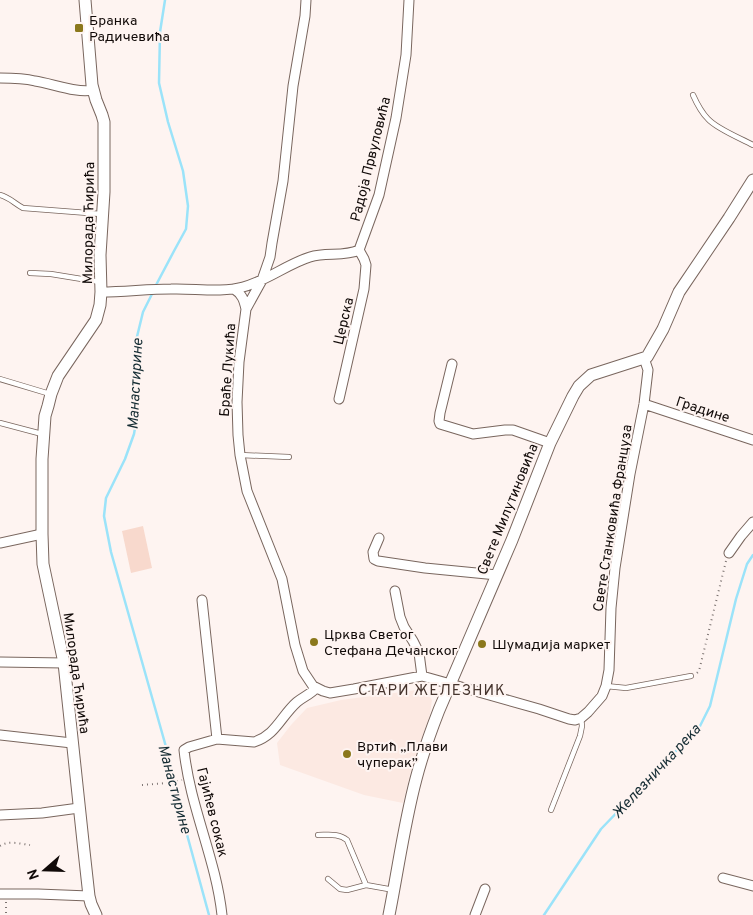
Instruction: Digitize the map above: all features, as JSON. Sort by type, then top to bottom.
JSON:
[{"type":"street","name":"Милорада Ћирића","points":[[85,0],[92,90],[104,122],[104,192],[100,255],[100,305],[96,320],[58,376],[51,394],[46,416],[42,459],[42,534],[44,564],[64,663],[89,896],[96,915]]},
{"type":"street","name":"Браће Лукића","points":[[306,0],[283,181],[270,257],[262,280],[246,309],[236,402],[241,465],[248,491],[282,579],[295,645],[303,671],[316,688]]},
{"type":"street","name":"Радоја Првуловића","points":[[359,250],[378,194],[396,118],[406,55],[409,0]]},
{"type":"street","points":[[0,78],[34,80],[82,92],[92,90]]},
{"type":"street","points":[[644,358],[650,353],[680,292],[753,180]]},
{"type":"street","points":[[101,287],[144,291],[163,289],[234,289],[245,287],[296,262],[312,257],[322,254],[344,254],[359,250]]},
{"type":"street","name":"Церска","points":[[339,399],[364,289],[366,265],[359,250]]},
{"type":"street","points":[[234,289],[243,297],[246,309]]},
{"type":"street","name":"Свете Станковића Француза","points":[[581,718],[602,696],[609,670],[611,608],[615,568],[630,474],[644,404],[648,370],[644,358]]},
{"type":"street","name":"Свете Милутиновића","points":[[389,915],[415,781],[429,735],[497,575],[550,443],[571,399],[579,386],[587,378],[596,372],[644,358]]},
{"type":"street","points":[[452,364],[440,413],[440,424],[473,434],[513,430],[550,443]]},
{"type":"street","name":"Градине","points":[[644,404],[753,440]]},
{"type":"street","points":[[729,553],[753,522]]},
{"type":"street","points":[[0,543],[42,534]]},
{"type":"street","points":[[379,538],[373,555],[374,559],[378,561],[497,575]]},
{"type":"street","points":[[395,591],[400,617],[419,653],[422,676]]},
{"type":"street","points":[[202,600],[217,739]]},
{"type":"street","points":[[0,662],[64,663]]},
{"type":"street","points":[[316,688],[330,693],[422,676],[539,708],[569,719],[581,718]]},
{"type":"street","name":"Гајићев сокак","points":[[222,915],[218,889],[195,805],[184,750],[217,739],[254,742],[266,737],[278,726],[296,703],[316,688]]},
{"type":"street","points":[[0,735],[72,743]]},
{"type":"street","points":[[0,816],[79,808]]},
{"type":"street","points":[[723,878],[753,886]]},
{"type":"street","points":[[474,915],[485,889]]},
{"type":"street","points":[[3,894],[89,896]]},
{"type":"lane","points":[[693,95],[700,110],[714,124],[753,145]]},
{"type":"lane","points":[[0,194],[23,208],[102,214]]},
{"type":"lane","points":[[30,273],[51,274],[101,287]]},
{"type":"lane","points":[[0,378],[51,394]]},
{"type":"lane","points":[[0,424],[44,434]]},
{"type":"lane","points":[[240,455],[289,457]]},
{"type":"lane","points":[[606,686],[626,688],[691,676]]},
{"type":"lane","points":[[551,810],[580,736],[581,718]]},
{"type":"lane","points":[[318,834],[338,835],[346,840],[366,885]]},
{"type":"lane","points":[[328,879],[340,889],[347,890],[366,885],[394,890]]},
{"type":"path","points":[[691,676],[699,671],[724,564],[729,553]]},
{"type":"path","points":[[142,785],[181,780]]},
{"type":"path","points":[[0,846],[7,843],[30,845]]},
{"type":"path","points":[[3,894],[6,915]]},
{"type":"shaded area","points":[[143,526],[152,568],[131,573],[122,531]]},
{"type":"shaded area","name":"Вртић „Плави чуперак”","points":[[424,689],[432,700],[430,714],[412,766],[403,803],[364,795],[280,765],[277,743],[307,708],[341,700]]},
{"type":"waterway","name":"Манастирине","points":[[155,287],[186,229],[188,206],[183,171],[168,122],[159,83],[160,32],[165,0]]},
{"type":"waterway","name":"Манастирине","points":[[153,292],[143,312],[134,349],[133,381],[137,416],[134,434],[125,459],[106,498],[104,516],[111,552],[170,761],[177,798],[209,915]]},
{"type":"waterway","name":"Железничка река","points":[[544,915],[601,829],[700,726],[710,706],[736,599],[747,564],[753,555]]},
{"type":"place","name":"Бранка Радичевића","points":[[79,28]]},
{"type":"place","name":"Црква Светог Стефана Дечанског","points":[[314,642]]},
{"type":"place","name":"Шумадија маркет","points":[[482,644]]},
{"type":"place","name":"Вртић „Плави чуперак”","points":[[347,754]]},
{"type":"district","name":"СТАРИ ЖЕЛЕЗНИК","points":[[432,690]]}]
